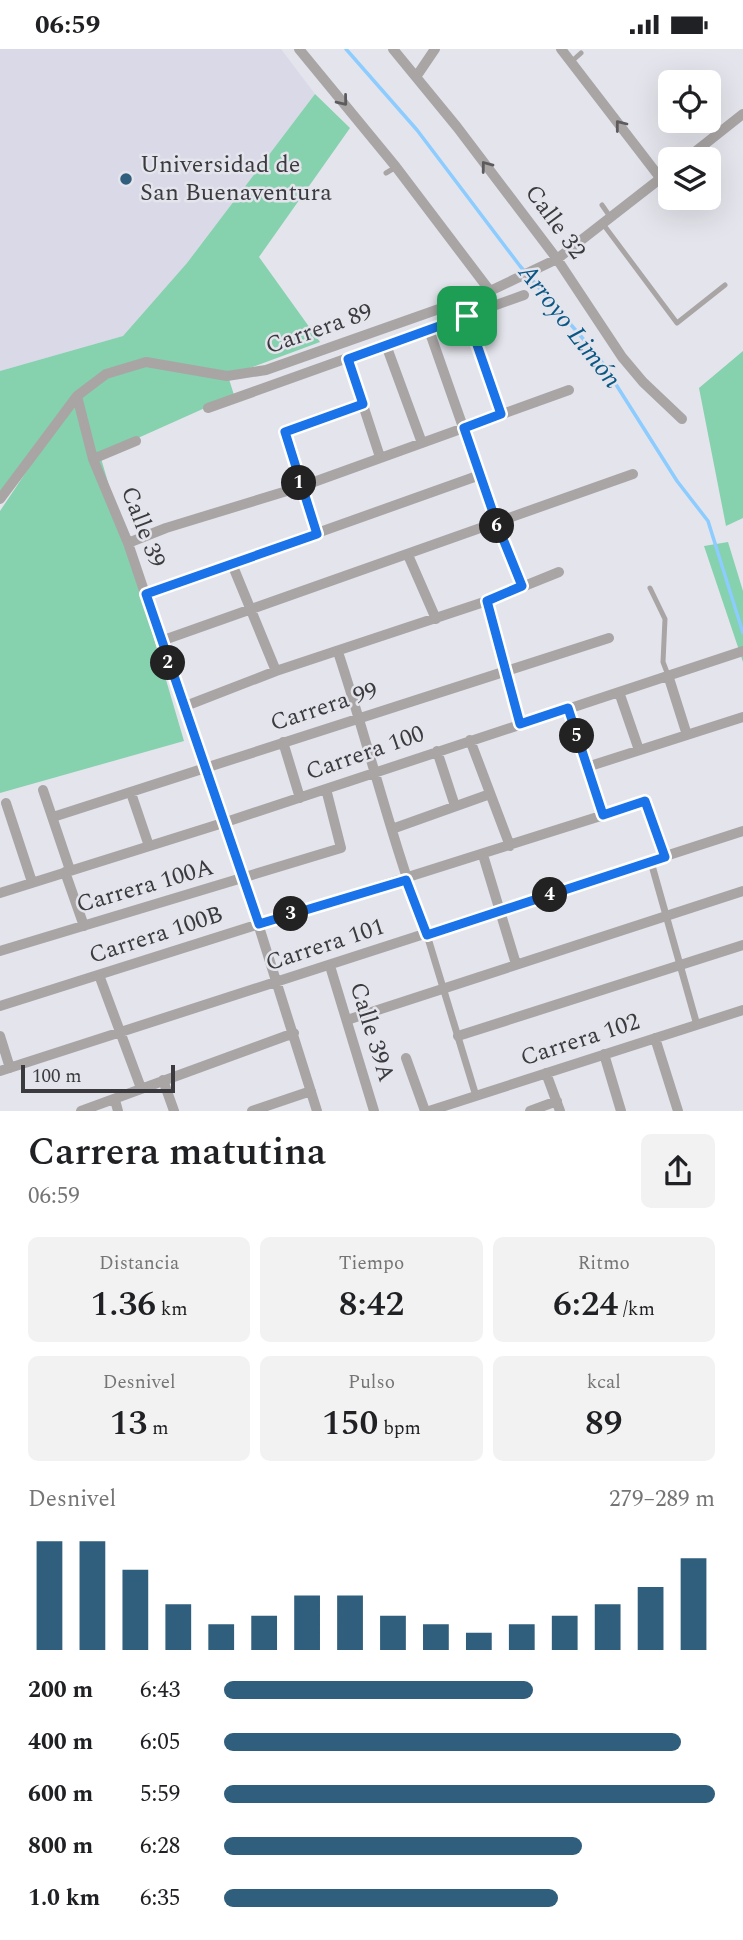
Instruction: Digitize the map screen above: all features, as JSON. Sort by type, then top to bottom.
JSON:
[{"type":"street","points":[[299,49],[391,170],[490,291]]},
{"type":"street","name":"Calle 32","points":[[393,49],[554,261],[622,358],[643,383],[682,419]]},
{"type":"street","points":[[416,77],[435,49]]},
{"type":"street","points":[[561,49],[658,175]]},
{"type":"street","points":[[701,147],[743,114]]},
{"type":"street","name":"Carrera 89","points":[[0,499],[77,397],[106,374],[146,362],[227,376],[266,370],[490,291],[554,261],[658,181]]},
{"type":"street","points":[[208,408],[524,295]]},
{"type":"street","points":[[467,316],[501,414]]},
{"type":"street","points":[[429,330],[497,524],[522,586]]},
{"type":"street","points":[[386,345],[422,443]]},
{"type":"street","points":[[348,359],[380,457]]},
{"type":"street","points":[[128,544],[166,528],[300,487],[569,390]]},
{"type":"street","name":"Calle 39","points":[[77,397],[93,459],[128,544],[183,707],[226,822],[317,1111]]},
{"type":"street","points":[[317,534],[300,487],[285,432],[363,404]]},
{"type":"street","points":[[93,459],[135,441]]},
{"type":"street","points":[[161,641],[633,474]]},
{"type":"street","points":[[146,594],[480,475]]},
{"type":"street","points":[[408,555],[436,619]]},
{"type":"street","points":[[232,564],[276,671]]},
{"type":"street","points":[[183,707],[276,671],[487,601],[559,572]]},
{"type":"street","points":[[487,601],[520,724]]},
{"type":"street","name":"Carrera 99","points":[[53,817],[608,638]]},
{"type":"street","points":[[338,652],[377,771],[406,880],[427,935],[476,1095]]},
{"type":"street","name":"Carrera 100","points":[[0,893],[300,798],[742,652]]},
{"type":"street","points":[[668,675],[687,735]]},
{"type":"street","points":[[618,692],[639,750]]},
{"type":"street","points":[[568,708],[603,815]]},
{"type":"street","points":[[587,767],[743,717]]},
{"type":"street","points":[[470,740],[510,846]]},
{"type":"street","points":[[283,743],[300,798]]},
{"type":"street","points":[[437,751],[455,806]]},
{"type":"street","name":"Carrera 100A","points":[[0,951],[341,848],[326,789]]},
{"type":"street","points":[[43,790],[84,926]]},
{"type":"street","points":[[131,793],[149,846]]},
{"type":"street","points":[[392,829],[490,794]]},
{"type":"street","name":"Carrera 100B","points":[[0,1006],[406,880],[645,801],[665,857]]},
{"type":"street","points":[[6,803],[33,881]]},
{"type":"street","name":"Carrera 101","points":[[5,1069],[743,831]]},
{"type":"street","points":[[483,855],[516,964]]},
{"type":"street","points":[[651,862],[696,1025]]},
{"type":"street","points":[[347,1020],[743,891]]},
{"type":"street","points":[[458,1036],[743,945]]},
{"type":"street","name":"Calle 39A","points":[[330,965],[374,1111]]},
{"type":"street","points":[[99,975],[141,1088]]},
{"type":"street","name":"Carrera 102","points":[[427,1111],[743,1010]]},
{"type":"street","points":[[81,1111],[294,1033]]},
{"type":"street","points":[[0,1036],[5,1069]]},
{"type":"street","points":[[655,1038],[678,1111]]},
{"type":"street","points":[[604,1054],[621,1111]]},
{"type":"street","points":[[406,1058],[427,1111]]},
{"type":"street","points":[[530,1111],[559,1106],[546,1073]]},
{"type":"street","points":[[163,1080],[174,1111]]},
{"type":"street","points":[[252,1111],[311,1091]]},
{"type":"street","points":[[115,1100],[118,1111]]},
{"type":"lane","points":[[571,62],[581,53]]},
{"type":"lane","points":[[602,205],[607,221],[677,323],[725,285]]},
{"type":"lane","points":[[650,588],[665,619],[663,662],[668,675]]},
{"type":"shaded area","name":"Universidad de San Buenaventura","points":[[0,49],[281,49],[315,94],[187,263],[123,336],[0,371]]},
{"type":"green space","points":[[315,94],[350,128],[259,257],[320,342],[228,376],[234,395],[100,455],[184,741],[0,793],[0,511],[59,423],[0,499],[0,371],[123,336],[187,263]]},
{"type":"green space","points":[[743,351],[743,518],[726,526],[699,388]]},
{"type":"green space","points":[[728,542],[743,591],[743,662],[704,546]]},
{"type":"waterway","name":"Arroyo Limón","points":[[346,49],[417,130],[520,266],[598,356],[677,481],[708,521],[743,633]]},
{"type":"place","name":"Universidad de San Buenaventura","points":[[126,179]]},
{"type":"route","points":[[467,316],[501,414],[464,428],[497,524],[522,586],[487,601],[520,724],[568,708],[603,815],[645,801],[665,857],[427,935],[406,880],[259,924],[146,594],[317,534],[300,487],[285,432],[363,404],[348,359],[467,316]]}]
